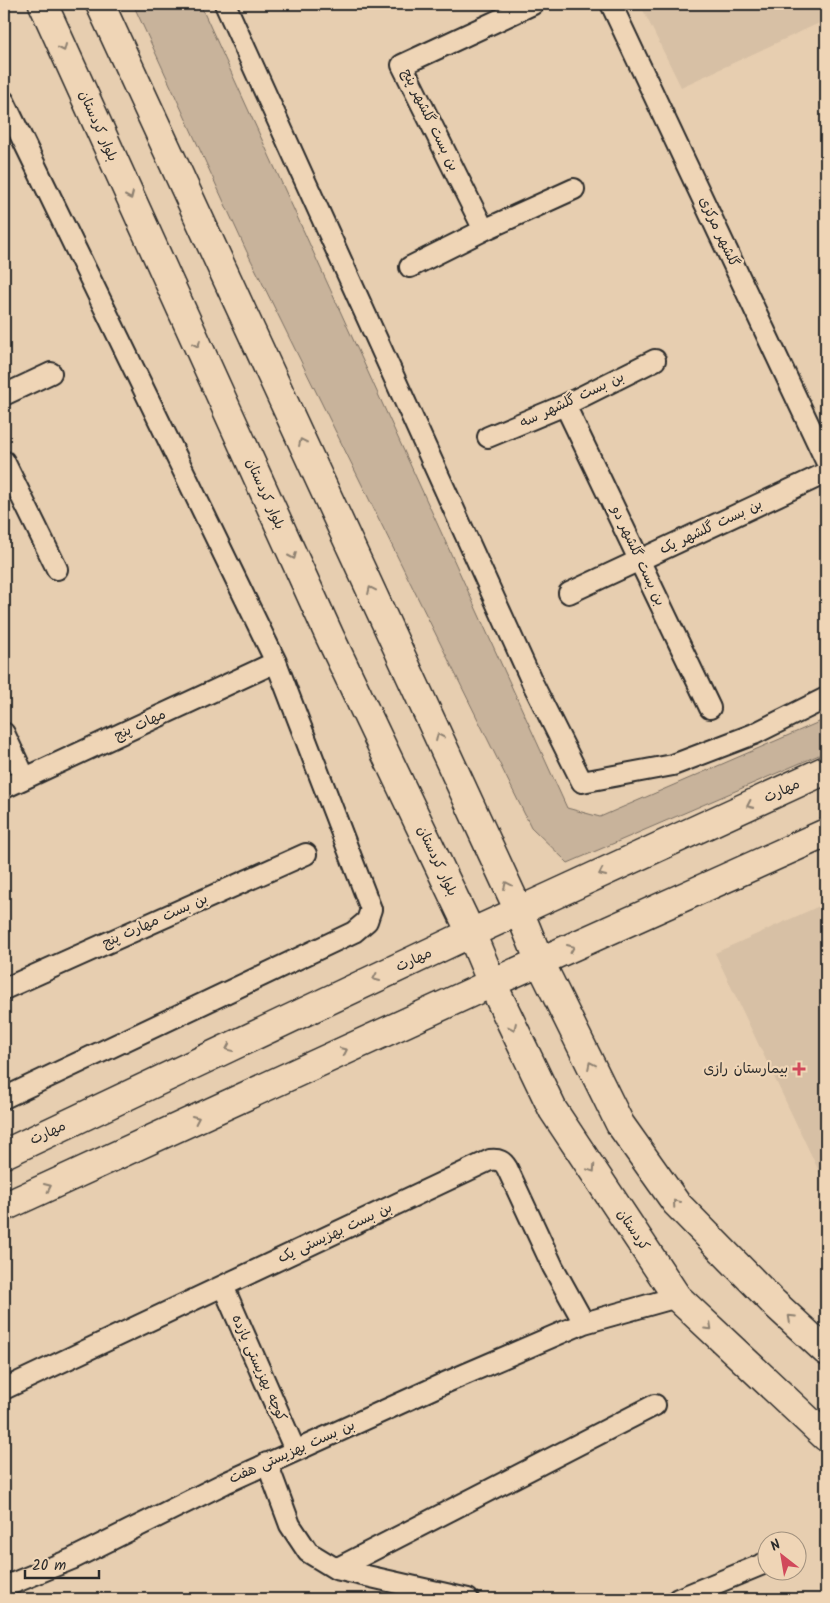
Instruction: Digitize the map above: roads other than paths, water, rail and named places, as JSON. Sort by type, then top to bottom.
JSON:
[{"type":"main road","name":"بلوار کردستان","points":[[43,4],[330,637],[471,933],[492,983]]},
{"type":"main road","points":[[100,4],[519,911],[540,962],[620,1124],[676,1203],[774,1303],[826,1351]]},
{"type":"main road","name":"مهارت","points":[[4,1154],[471,933],[826,770]]},
{"type":"main road","points":[[4,1207],[492,983],[826,833]]},
{"type":"main road","name":"کردستان","points":[[492,983],[552,1110],[677,1297],[826,1437]]},
{"type":"street","points":[[225,4],[533,684],[582,782],[673,765],[754,734],[826,698]]},
{"type":"street","name":"بن بست گلشهر پنج","points":[[484,230],[402,65],[533,4]]},
{"type":"street","name":"گلشهر مرکزی","points":[[611,4],[826,461]]},
{"type":"street","points":[[4,101],[276,662],[371,909],[367,921],[354,932],[4,1098]]},
{"type":"street","points":[[410,267],[484,230],[574,189]]},
{"type":"street","name":"بن بست گلشهر سه","points":[[488,438],[565,405],[655,360]]},
{"type":"street","points":[[4,395],[51,373]]},
{"type":"street","name":"بن بست گلشهر دو","points":[[565,405],[710,708]]},
{"type":"street","points":[[4,461],[57,569]]},
{"type":"street","name":"بن بست گلشهر یک","points":[[569,593],[826,473]]},
{"type":"street","name":"مهات پنج","points":[[4,788],[276,662]]},
{"type":"street","points":[[4,733],[25,778]]},
{"type":"street","name":"بن بست مهارت پنج","points":[[4,989],[306,854]]},
{"type":"street","name":"بن بست بهزیستی یک","points":[[4,1389],[490,1160],[501,1161],[507,1168],[553,1267],[584,1323]]},
{"type":"street","name":"کوچه بهزیستی یازده","points":[[223,1286],[295,1450]]},
{"type":"street","name":"بن بست بهزیستی هفت","points":[[4,1587],[72,1559],[267,1463],[447,1382],[584,1323],[677,1297]]},
{"type":"street","points":[[336,1569],[655,1404]]},
{"type":"street","points":[[267,1463],[290,1525],[308,1552],[336,1569],[468,1599]]},
{"type":"street","points":[[678,1599],[758,1566]]},
{"type":"place","name":"بیمارستان رازی","points":[[799,1069]]}]
